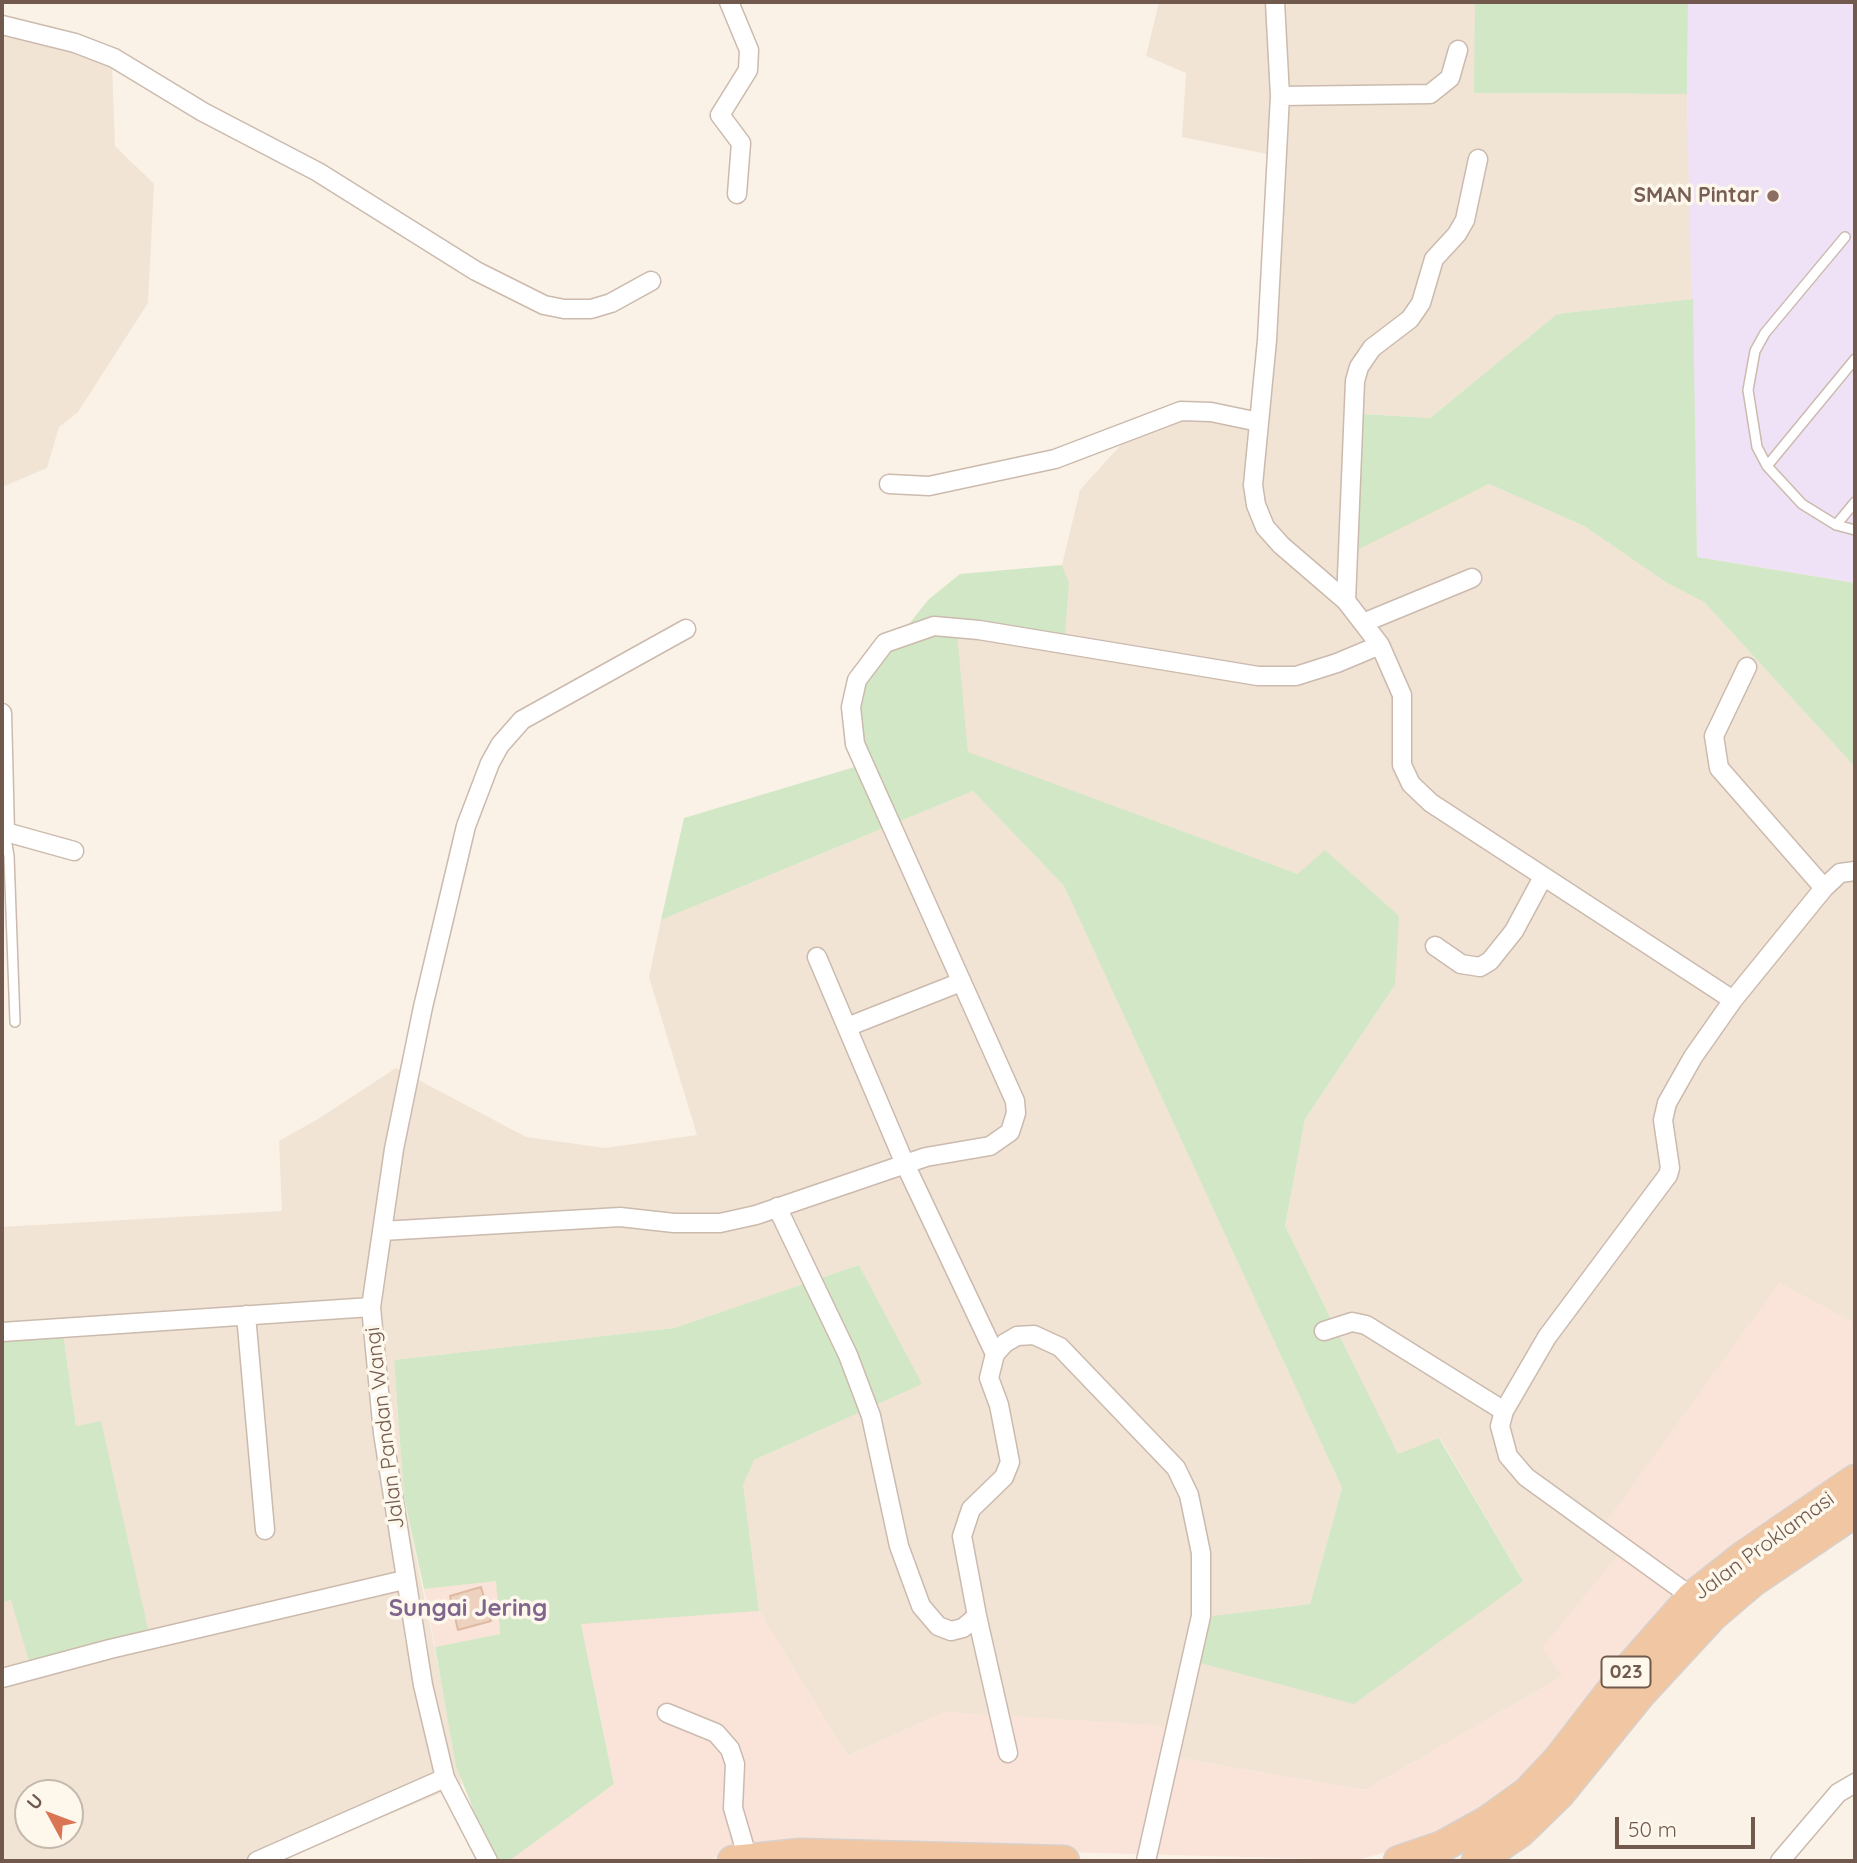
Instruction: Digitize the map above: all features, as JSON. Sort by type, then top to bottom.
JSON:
[{"type":"highway","name":"Jalan Proklamasi","points":[[1477,1861],[1520,1832],[1559,1794],[1640,1694],[1712,1616],[1814,1524],[1855,1480]]},
{"type":"highway","name":"Jalan Proklamasi","points":[[1399,1861],[1443,1846],[1527,1793],[1558,1760],[1626,1672],[1692,1597],[1814,1524],[1855,1512]]},
{"type":"highway","points":[[740,1860],[800,1854],[1064,1861]]},
{"type":"street","points":[[729,2],[749,50],[748,70],[720,115],[741,143],[737,194]]},
{"type":"street","points":[[1275,2],[1280,96],[1267,340],[1253,485],[1256,505],[1265,527],[1280,545],[1346,601],[1380,645],[1402,695],[1402,765],[1411,785],[1431,803],[1733,1000]]},
{"type":"street","points":[[2,25],[75,43],[114,58],[203,112],[318,172],[476,271],[544,305],[564,309],[591,309],[611,303],[651,281]]},
{"type":"street","points":[[1280,96],[1430,94],[1450,78],[1458,50]]},
{"type":"street","points":[[1346,601],[1355,381],[1359,367],[1372,348],[1410,319],[1421,303],[1434,259],[1457,234],[1465,220],[1478,159]]},
{"type":"street","points":[[890,484],[929,486],[1055,459],[1181,411],[1211,412],[1259,422]]},
{"type":"street","points":[[1363,623],[1472,578]]},
{"type":"street","points":[[382,1230],[620,1217],[674,1223],[720,1223],[778,1207],[905,1164],[990,1146],[1002,1140],[1014,1124],[1015,1101],[855,744],[850,707],[856,680],[885,643],[934,626],[979,630],[1258,676],[1296,676],[1338,663],[1380,645]]},
{"type":"street","points":[[371,1307],[394,1149],[429,981],[466,826],[490,763],[500,745],[522,720],[686,629]]},
{"type":"street","points":[[1747,667],[1714,736],[1719,768],[1824,888]]},
{"type":"street","points":[[2,713],[3,832],[74,851]]},
{"type":"street","points":[[1692,1597],[1526,1477],[1508,1456],[1500,1426],[1504,1411],[1547,1337],[1668,1175],[1670,1168],[1663,1120],[1668,1103],[1693,1057],[1733,1000],[1824,888],[1840,873],[1855,871]]},
{"type":"street","points":[[1435,946],[1461,964],[1480,967],[1490,961],[1514,931],[1543,877]]},
{"type":"street","points":[[817,957],[905,1164],[995,1354]]},
{"type":"street","points":[[847,1027],[961,982]]},
{"type":"street","points":[[778,1207],[848,1355],[872,1416],[899,1546],[921,1606],[928,1619],[951,1631],[963,1628],[977,1616]]},
{"type":"street","name":"Jalan Pandan Wangi","points":[[2,1332],[371,1307],[383,1433],[404,1580],[423,1685],[445,1779],[488,1861]]},
{"type":"street","points":[[246,1315],[265,1530]]},
{"type":"street","points":[[1324,1331],[1352,1322],[1366,1325],[1504,1411]]},
{"type":"street","points":[[1008,1752],[962,1536],[964,1522],[971,1509],[1004,1477],[1010,1462],[999,1405],[989,1378],[995,1354],[1017,1336],[1034,1335],[1060,1347],[1146,1433],[1176,1468],[1189,1495],[1201,1553],[1201,1616],[1146,1861]]},
{"type":"street","points":[[2,1678],[110,1649],[404,1580]]},
{"type":"street","points":[[667,1713],[716,1732],[730,1749],[735,1764],[733,1808],[740,1860]]},
{"type":"street","points":[[257,1861],[445,1779]]},
{"type":"street","points":[[1780,1861],[1838,1793],[1855,1783]]},
{"type":"lane","points":[[1845,237],[1765,333],[1755,351],[1748,390],[1757,447],[1767,466],[1802,504],[1836,525],[1855,530]]},
{"type":"lane","points":[[1767,466],[1855,359]]},
{"type":"lane","points":[[1836,525],[1855,502]]},
{"type":"lane","points":[[3,832],[9,856],[15,1022]]},
{"type":"shaded area","points":[[1159,2],[1475,2],[1475,93],[1687,94],[1693,299],[1557,314],[1430,418],[1363,414],[1353,551],[1489,484],[1584,526],[1667,583],[1704,602],[1855,767],[1855,1324],[1779,1283],[1621,1550],[1563,1676],[1366,1790],[1165,1756],[946,1712],[847,1756],[759,1611],[742,1485],[754,1460],[921,1384],[859,1265],[674,1328],[394,1360],[404,1497],[462,1784],[279,1861],[2,1861],[2,1603],[11,1600],[101,1422],[76,1426],[63,1334],[2,1340],[2,1227],[282,1211],[279,1141],[396,1068],[526,1137],[605,1148],[697,1135],[649,977],[661,920],[973,791],[1064,886],[1342,1488],[1310,1604],[1213,1616],[1523,1581],[1440,1438],[1398,1455],[1285,1226],[1305,1119],[1395,985],[1298,874],[968,753],[956,634],[1069,584],[1062,565],[1080,490],[1126,439],[1166,422],[1212,419],[1250,425],[1272,155],[1182,137],[1186,73],[1146,56]]},
{"type":"shaded area","name":"SMAN Pintar","points":[[1688,2],[1855,2],[1855,583],[1697,557],[1687,94]]},
{"type":"shaded area","points":[[2,25],[112,65],[115,146],[154,184],[148,303],[78,412],[59,427],[47,468],[2,487]]},
{"type":"shaded area","points":[[1779,1283],[1855,1324],[1855,1473],[1484,1814],[1439,1838],[1357,1860],[800,1845],[722,1855],[707,1861],[509,1861],[614,1784],[581,1623],[759,1611],[847,1756],[946,1712],[1172,1726],[1165,1756],[1366,1790],[1563,1676],[1542,1648],[1621,1551],[1598,1533]]},
{"type":"shaded area","points":[[496,1580],[500,1634],[435,1647],[424,1589]]},
{"type":"green space","points":[[1475,2],[1688,2],[1687,94],[1474,93]]},
{"type":"green space","points":[[1693,299],[1697,557],[1855,583],[1855,767],[1704,602],[1667,583],[1584,526],[1489,484],[1353,552],[1363,414],[1430,418],[1557,314]]},
{"type":"green space","points":[[1062,565],[1069,583],[1064,648],[957,634],[968,752],[1298,874],[1325,850],[1399,916],[1395,985],[1305,1119],[1285,1226],[1398,1454],[1439,1438],[1523,1581],[1354,1704],[1189,1660],[1213,1616],[1310,1604],[1342,1488],[1064,886],[973,791],[661,920],[684,818],[868,763],[856,707],[868,676],[928,600],[960,574]]},
{"type":"green space","points":[[859,1265],[922,1384],[754,1460],[743,1485],[759,1611],[581,1624],[614,1784],[509,1861],[494,1861],[456,1766],[435,1647],[500,1634],[496,1581],[424,1589],[404,1497],[394,1360],[674,1328]]},
{"type":"green space","points":[[63,1333],[76,1426],[101,1421],[148,1629],[29,1661],[11,1600],[2,1603],[2,1340]]},
{"type":"building","points":[[481,1587],[491,1621],[458,1630],[450,1596]]},
{"type":"place","name":"SMAN Pintar","points":[[1773,196]]},
{"type":"district","name":"Sungai Jering","points":[[468,1609]]}]
